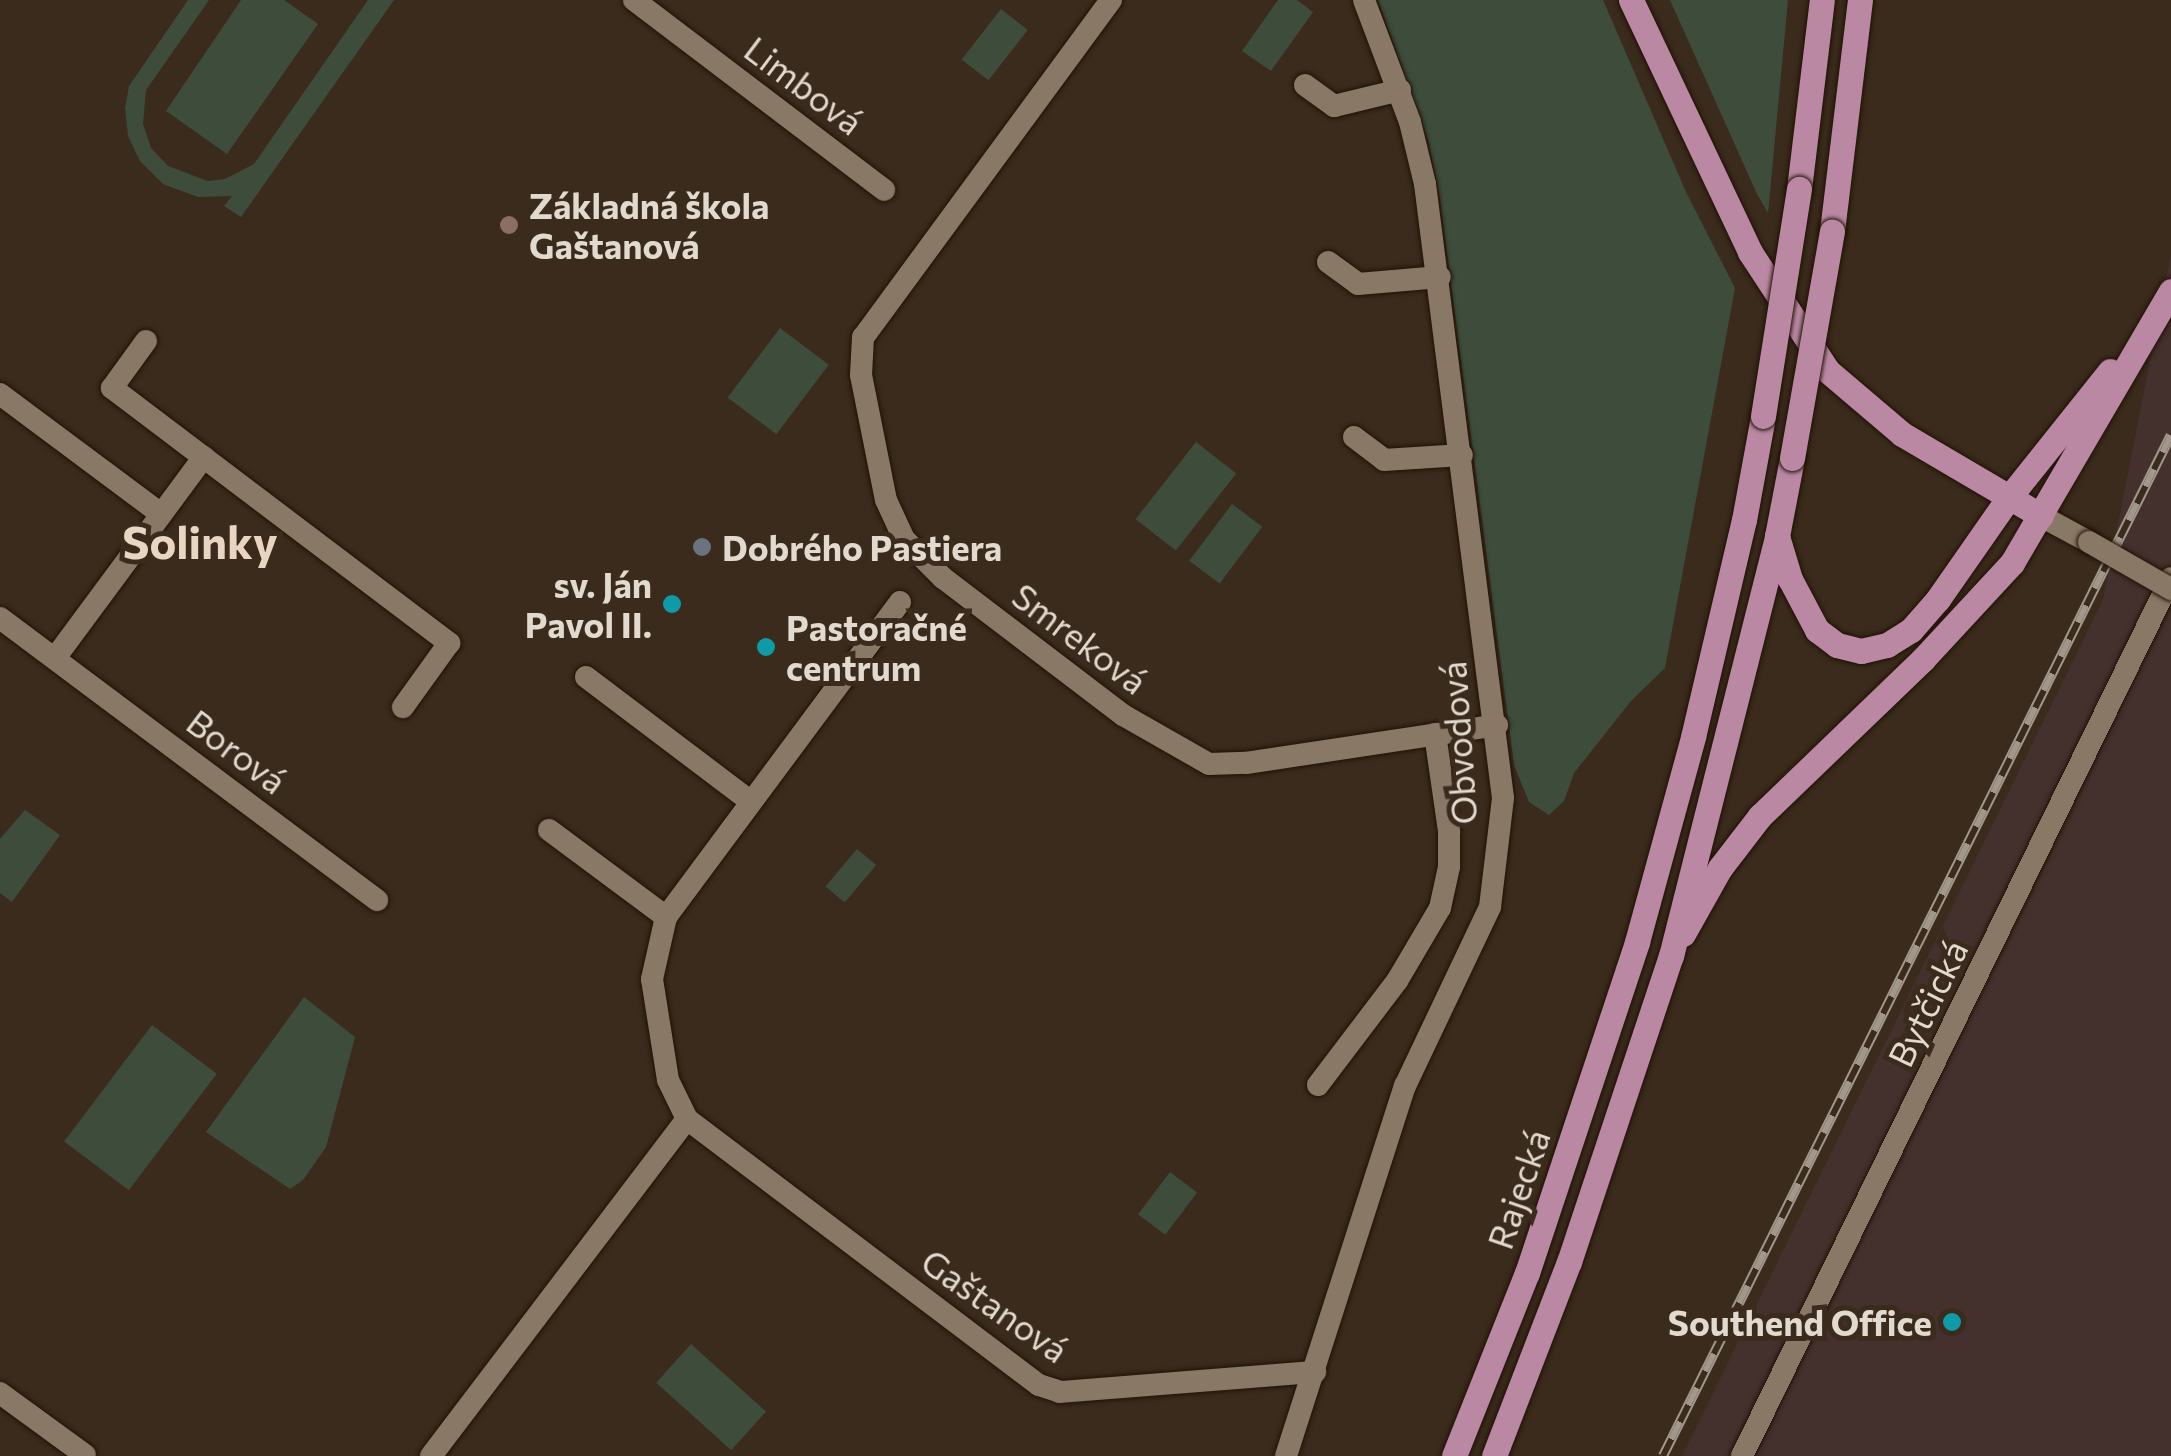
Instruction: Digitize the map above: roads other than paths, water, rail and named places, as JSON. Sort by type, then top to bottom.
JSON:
[{"type":"main road","points":[[1631,0],[1750,252],[1828,371],[1902,434],[2007,500],[2041,516]]},
{"type":"main road","name":"Rajecká","points":[[1454,1456],[1527,1273],[1638,942],[1693,737],[1763,416],[1800,189],[1822,0]]},
{"type":"main road","points":[[1670,956],[1777,536],[1832,232],[1860,0]]},
{"type":"main road","points":[[1777,536],[1790,579],[1810,621],[1837,645],[1861,651],[1886,646],[1910,630],[2164,302]]},
{"type":"main road","points":[[1670,956],[1720,868],[1749,829],[1992,588],[2041,516],[2164,302]]},
{"type":"main road","name":"Rajecká","points":[[1494,1456],[1569,1262],[1670,956]]},
{"type":"street","name":"Limbová","points":[[634,0],[884,190]]},
{"type":"street","name":"Smreková","points":[[1111,0],[863,337],[861,375],[886,500],[904,540],[943,578],[1123,716],[1208,764],[1232,764],[1497,725]]},
{"type":"street","name":"Obvodová","points":[[1286,1456],[1405,1086],[1490,907],[1503,798],[1440,277],[1424,184],[1400,90],[1364,0]]},
{"type":"street","points":[[1305,85],[1334,106],[1400,90]]},
{"type":"street","points":[[1328,262],[1358,284],[1440,277]]},
{"type":"street","points":[[146,341],[112,388],[449,643],[403,707]]},
{"type":"street","points":[[0,394],[162,514]]},
{"type":"street","points":[[1354,437],[1384,460],[1462,455]]},
{"type":"street","points":[[55,658],[204,456]]},
{"type":"street","points":[[2041,516],[2171,589]]},
{"type":"street","name":"Bytčická","points":[[1742,1456],[2171,578]]},
{"type":"street","name":"Gaštanová","points":[[900,602],[666,917],[652,979],[668,1080],[687,1119],[1039,1386],[1060,1392],[1315,1372]]},
{"type":"street","name":"Borová","points":[[0,618],[378,900]]},
{"type":"street","points":[[586,677],[750,801]]},
{"type":"street","points":[[1318,1084],[1397,981],[1440,908],[1449,867],[1449,831],[1435,734]]},
{"type":"street","points":[[550,830],[666,917]]},
{"type":"street","points":[[431,1456],[687,1119]]},
{"type":"street","points":[[0,1393],[85,1455]]},
{"type":"railway","points":[[1663,1456],[2171,435]]},
{"type":"place","name":"Základná škola Gaštanová","points":[[509,225]]},
{"type":"place","name":"Dobrého Pastiera","points":[[702,547]]},
{"type":"place","name":"sv. Ján Pavol II.","points":[[672,604]]},
{"type":"place","name":"Pastoračné centrum","points":[[766,647]]},
{"type":"place","name":"Southend Office","points":[[1952,1322]]},
{"type":"district","name":"Solinky","points":[[200,541]]}]
